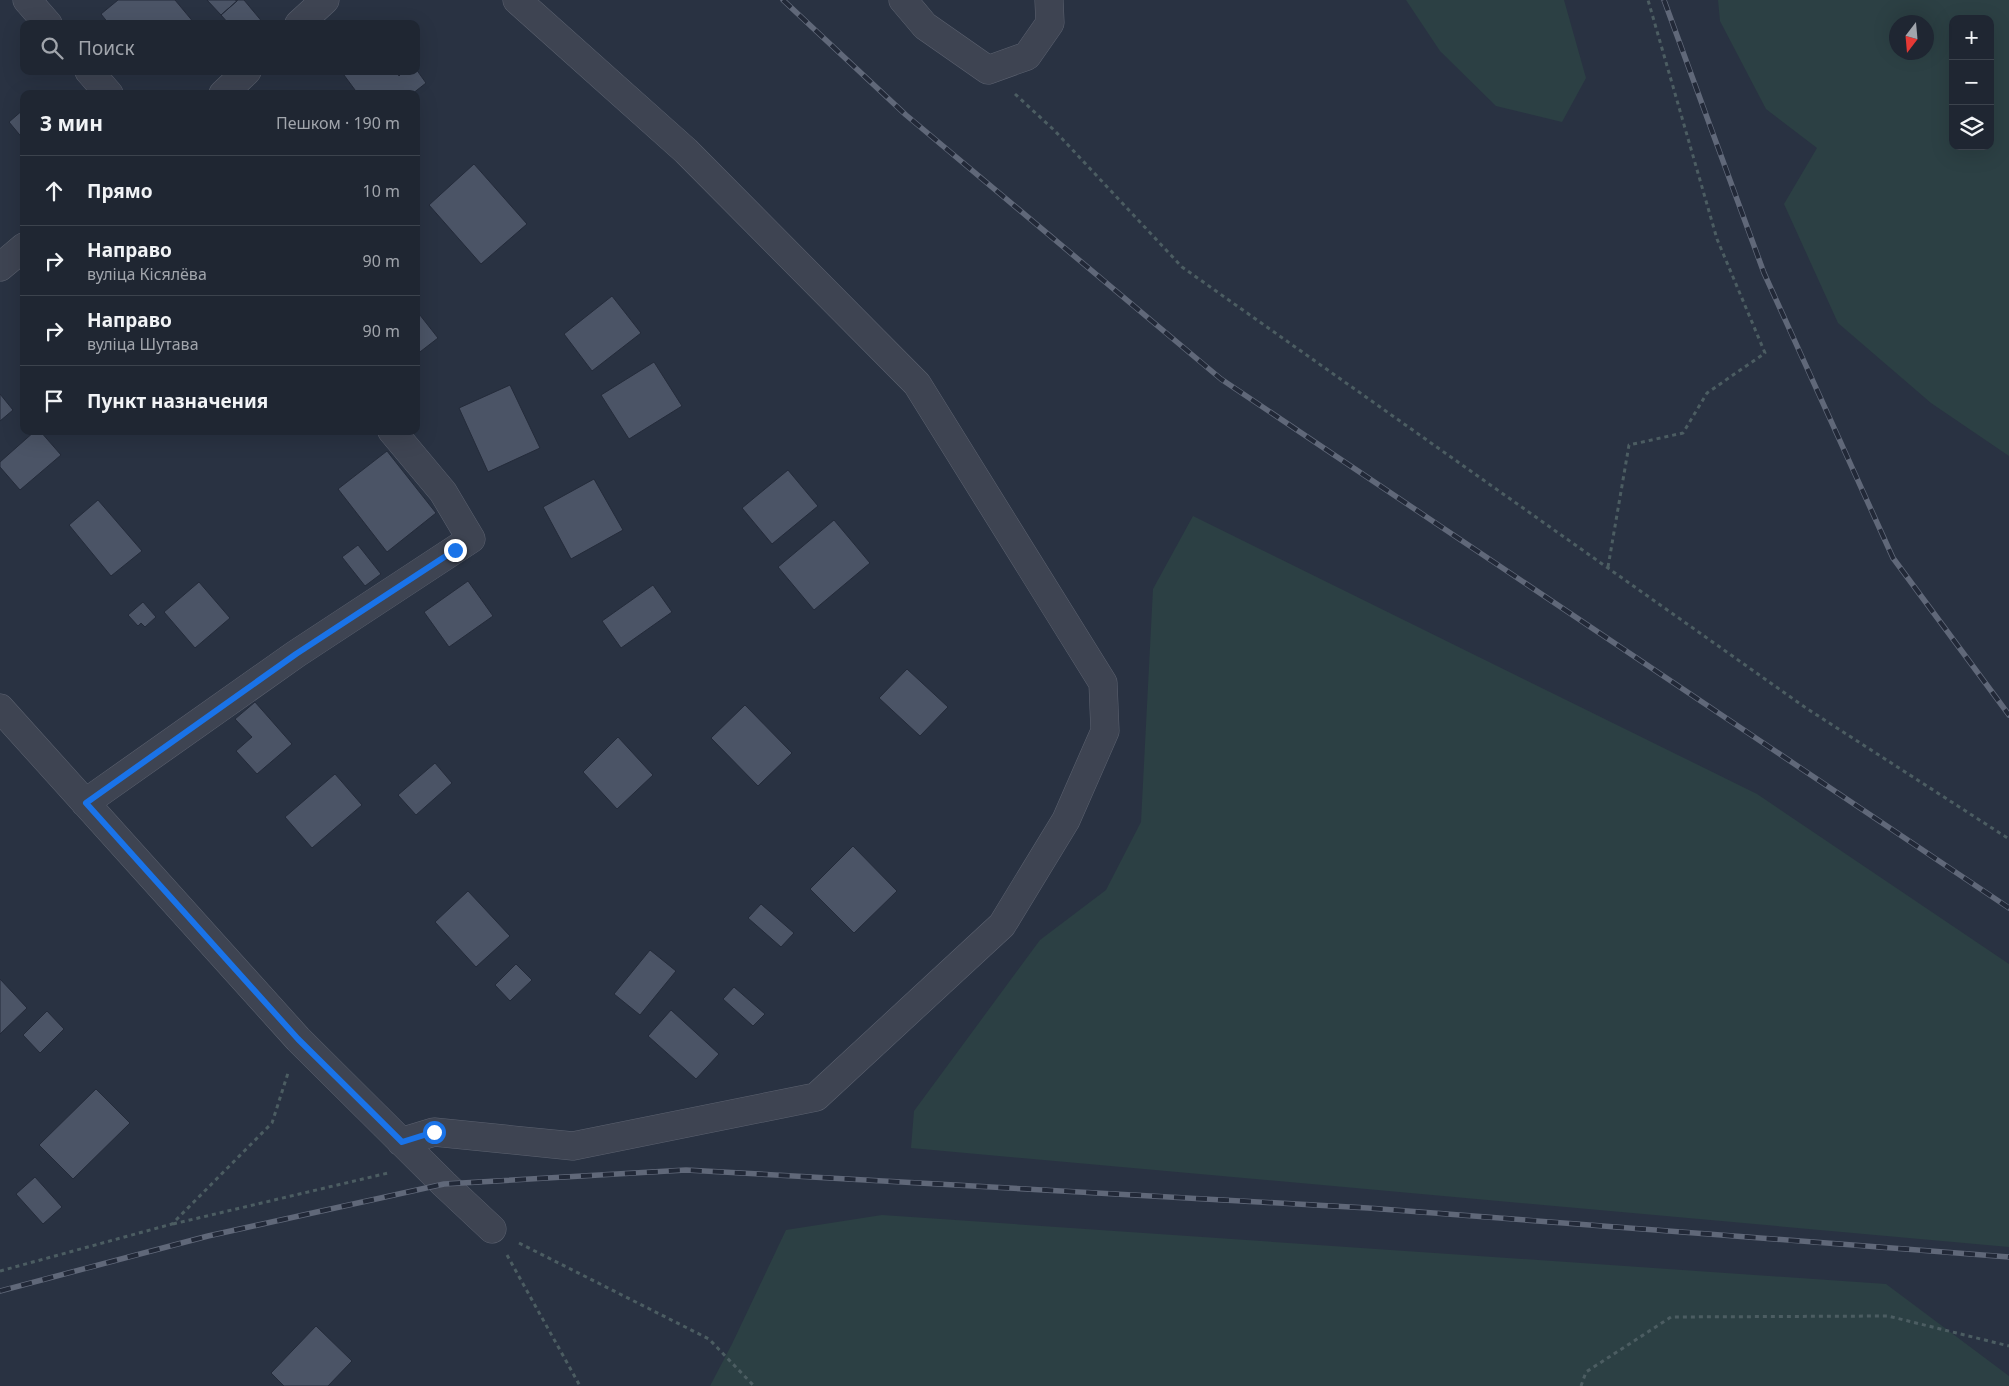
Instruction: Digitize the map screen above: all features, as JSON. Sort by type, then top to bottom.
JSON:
[{"type":"street","points":[[27,0],[44,20]]},
{"type":"street","points":[[303,20],[325,0]]},
{"type":"street","points":[[402,1142],[434,1132],[573,1146],[816,1097],[1002,925],[1066,820],[1105,731],[1103,683],[917,384],[686,151],[518,0]]},
{"type":"street","points":[[904,0],[925,26],[988,70],[1027,56],[1050,23],[1049,0]]},
{"type":"street","points":[[92,75],[106,90]]},
{"type":"street","points":[[226,90],[243,75]]},
{"type":"street","points":[[0,266],[20,250]]},
{"type":"street","points":[[86,803],[296,654],[471,539],[442,492],[395,435]]},
{"type":"street","points":[[0,708],[298,1039],[492,1229]]},
{"type":"path","points":[[1608,567],[1629,445],[1684,433],[1707,393],[1765,353],[1717,239],[1648,0]]},
{"type":"path","points":[[988,70],[1054,130],[1182,267],[1806,708],[2009,840]]},
{"type":"path","points":[[172,1224],[272,1123],[298,1039]]},
{"type":"path","points":[[0,1271],[172,1224],[425,1165]]},
{"type":"path","points":[[492,1229],[580,1386]]},
{"type":"path","points":[[492,1229],[709,1339],[754,1386]]},
{"type":"path","points":[[1581,1386],[1586,1372],[1671,1317],[1888,1316],[2009,1346]]},
{"type":"green space","points":[[1406,0],[1564,0],[1586,78],[1562,122],[1496,106],[1440,51]]},
{"type":"green space","points":[[1718,0],[2009,0],[2009,456],[1931,403],[1838,323],[1784,204],[1817,148],[1766,109],[1720,21]]},
{"type":"green space","points":[[1193,516],[1757,794],[2009,964],[2009,1247],[911,1148],[914,1111],[1040,940],[1106,890],[1141,822],[1153,589]]},
{"type":"green space","points":[[882,1215],[1886,1284],[2009,1376],[2009,1386],[710,1386],[786,1230]]},
{"type":"building","points":[[118,0],[175,0],[192,20],[106,20],[101,14]]},
{"type":"building","points":[[207,0],[235,0],[237,1],[221,15]]},
{"type":"building","points":[[238,0],[244,0],[261,20],[225,20],[221,15]]},
{"type":"building","points":[[344,75],[398,75],[420,75],[426,83],[417,90],[355,90]]},
{"type":"building","points":[[20,112],[20,135],[9,122]]},
{"type":"building","points":[[474,164],[527,224],[481,264],[429,205]]},
{"type":"building","points":[[612,296],[641,333],[592,371],[564,334]]},
{"type":"building","points":[[420,315],[438,338],[420,352]]},
{"type":"building","points":[[654,362],[682,406],[629,439],[601,395]]},
{"type":"building","points":[[510,385],[540,448],[488,472],[459,408]]},
{"type":"building","points":[[0,394],[13,410],[0,421]]},
{"type":"building","points":[[30,435],[44,435],[61,455],[20,490],[0,467],[0,462]]},
{"type":"building","points":[[387,451],[436,513],[387,552],[338,489]]},
{"type":"building","points":[[788,470],[818,506],[772,544],[742,508]]},
{"type":"building","points":[[594,479],[623,530],[571,559],[543,507]]},
{"type":"building","points":[[98,500],[142,551],[111,576],[69,525]]},
{"type":"building","points":[[834,520],[870,563],[814,610],[778,567]]},
{"type":"building","points":[[358,545],[381,574],[365,586],[342,557]]},
{"type":"building","points":[[468,581],[493,616],[449,647],[424,612]]},
{"type":"building","points":[[199,582],[230,618],[195,648],[164,612]]},
{"type":"building","points":[[653,585],[672,612],[621,648],[602,621]]},
{"type":"building","points":[[143,602],[156,617],[145,627],[141,623],[138,626],[128,615]]},
{"type":"building","points":[[907,669],[948,707],[920,736],[879,698]]},
{"type":"building","points":[[255,702],[292,744],[257,774],[236,751],[252,737],[235,719]]},
{"type":"building","points":[[745,705],[792,753],[758,786],[711,738]]},
{"type":"building","points":[[618,737],[653,775],[617,809],[583,772]]},
{"type":"building","points":[[435,763],[452,783],[416,815],[398,795]]},
{"type":"building","points":[[335,774],[362,805],[312,848],[285,817]]},
{"type":"building","points":[[853,846],[897,891],[854,933],[810,889]]},
{"type":"building","points":[[468,891],[510,936],[476,967],[435,922]]},
{"type":"building","points":[[761,904],[794,933],[781,947],[748,918]]},
{"type":"building","points":[[650,950],[676,971],[640,1015],[614,994]]},
{"type":"building","points":[[516,964],[532,980],[510,1001],[495,985]]},
{"type":"building","points":[[0,979],[27,1008],[0,1034]]},
{"type":"building","points":[[734,987],[765,1014],[753,1026],[723,999]]},
{"type":"building","points":[[671,1010],[719,1054],[696,1079],[648,1036]]},
{"type":"building","points":[[47,1011],[64,1029],[40,1053],[23,1035]]},
{"type":"building","points":[[96,1089],[130,1123],[73,1179],[39,1145]]},
{"type":"building","points":[[35,1177],[62,1207],[43,1224],[16,1194]]},
{"type":"building","points":[[316,1326],[352,1361],[328,1386],[284,1386],[271,1373]]},
{"type":"railway","points":[[783,0],[906,115],[1221,379],[2009,908]]},
{"type":"railway","points":[[1664,0],[1764,273],[1893,558],[2009,715]]},
{"type":"railway","points":[[0,1291],[208,1236],[444,1184],[686,1170],[1368,1208],[2009,1257]]},
{"type":"route","points":[[434,1132],[402,1142],[298,1039],[86,803],[296,654],[455,550]]}]
